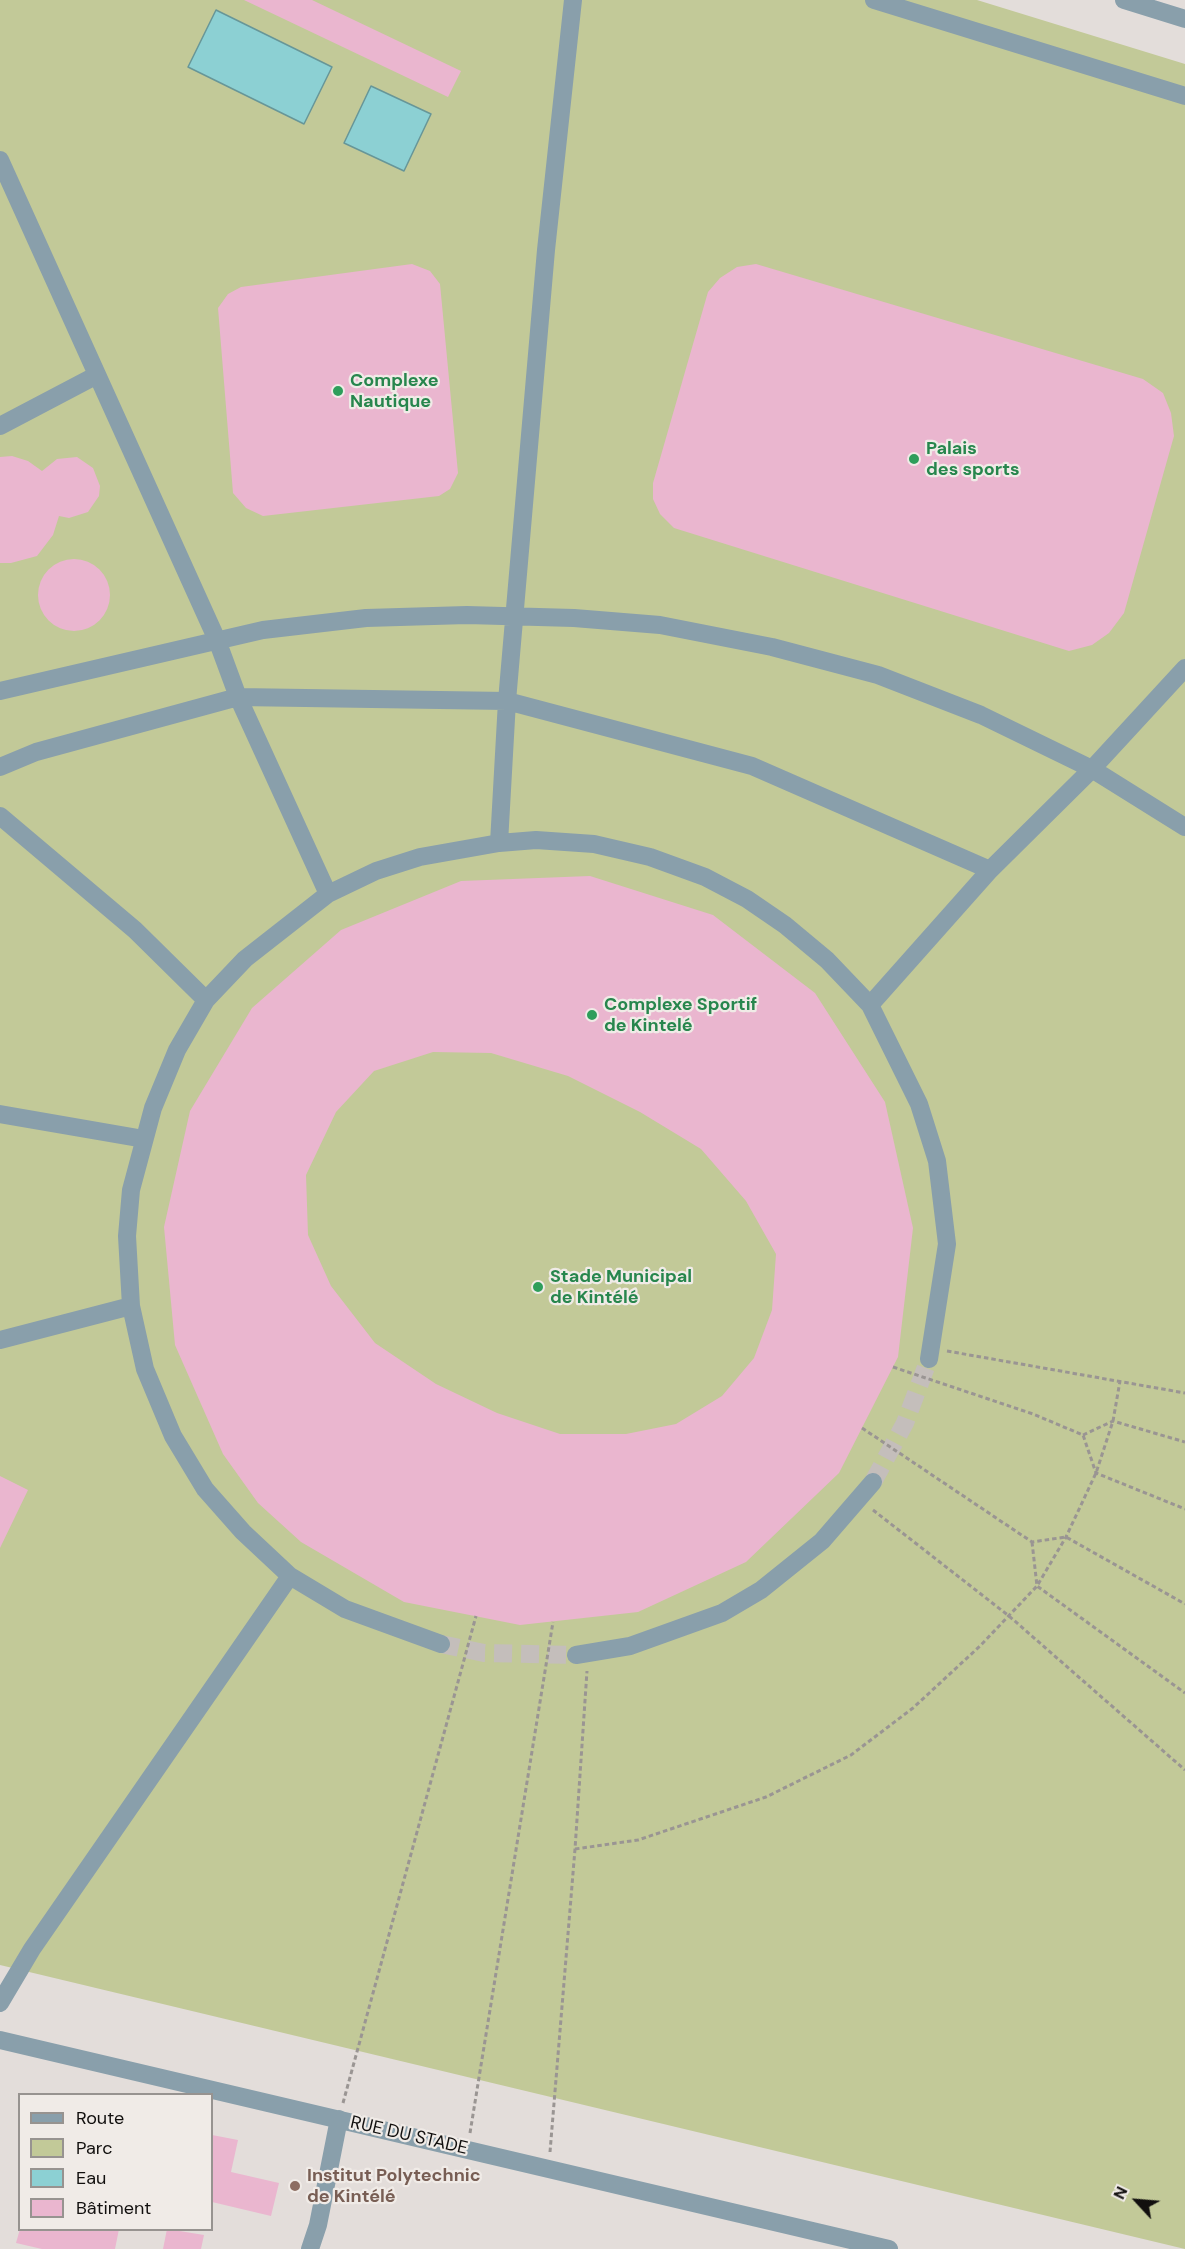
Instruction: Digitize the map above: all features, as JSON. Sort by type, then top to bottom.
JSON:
[{"type":"street","points":[[499,843],[507,701],[547,238],[573,0]]},
{"type":"street","points":[[874,0],[1185,96]]},
{"type":"street","points":[[1124,0],[1185,19]]},
{"type":"street","points":[[0,160],[217,640],[238,697],[328,894]]},
{"type":"street","points":[[0,426],[97,375]]},
{"type":"street","points":[[0,691],[263,630],[366,618],[516,616],[660,626],[772,647],[878,675],[981,715],[1092,769],[1185,827]]},
{"type":"street","points":[[870,1005],[990,870],[1092,769],[1185,668]]},
{"type":"street","points":[[0,766],[36,752],[238,697],[507,701],[752,766],[990,870]]},
{"type":"street","points":[[0,816],[135,930],[206,1000]]},
{"type":"street","points":[[441,1644],[345,1609],[290,1576],[243,1532],[205,1489],[188,1464],[158,1404],[145,1369],[131,1306],[127,1236],[131,1190],[144,1139],[163,1081],[206,1000],[245,959],[328,894],[376,871],[420,857],[499,843],[536,840],[594,844],[650,857],[705,877],[747,899],[785,925],[827,960],[870,1005],[919,1104],[937,1161],[947,1244],[930,1354]]},
{"type":"street","points":[[0,1114],[144,1139]]},
{"type":"street","points":[[0,1340],[131,1306]]},
{"type":"street","points":[[582,1654],[630,1646],[722,1613],[761,1590],[822,1541],[873,1482]]},
{"type":"street","points":[[0,2003],[39,1939],[290,1576]]},
{"type":"street","name":"RUE DU STADE","points":[[0,2040],[549,2169],[824,2242],[889,2249]]},
{"type":"street","points":[[310,2249],[318,2225],[339,2119]]},
{"type":"path","points":[[930,1354],[1120,1381],[1185,1393]]},
{"type":"path","points":[[892,1367],[1033,1414],[1083,1436],[1096,1473],[1185,1509]]},
{"type":"path","points":[[575,1849],[638,1840],[766,1797],[851,1755],[913,1708],[1037,1586],[1066,1537],[1096,1473],[1113,1421],[1120,1381]]},
{"type":"path","points":[[1083,1436],[1113,1421],[1185,1442]]},
{"type":"path","points":[[862,1428],[1032,1542],[1066,1537],[1185,1604]]},
{"type":"path","points":[[859,1499],[1009,1616],[1185,1770]]},
{"type":"path","points":[[1032,1542],[1037,1586],[1185,1693]]},
{"type":"path","points":[[339,2119],[476,1616]]},
{"type":"path","points":[[467,2150],[481,2080],[554,1622]]},
{"type":"path","points":[[549,2169],[575,1849],[582,1654]]},
{"type":"green space","name":"Complexe Sportif de Kintelé","points":[[0,0],[977,0],[1185,64],[1185,2249],[0,1965]]},
{"type":"water","points":[[216,10],[332,67],[304,124],[188,67]]},
{"type":"water","points":[[371,86],[431,114],[404,171],[344,143]]},
{"type":"building","points":[[244,0],[312,0],[461,71],[448,97]]},
{"type":"building","name":"Complexe Nautique","points":[[412,264],[430,271],[440,284],[458,473],[450,489],[439,496],[263,516],[246,508],[233,493],[218,308],[228,294],[241,287]]},
{"type":"building","name":"Palais des sports","points":[[756,264],[1143,379],[1163,393],[1171,413],[1174,436],[1124,613],[1109,633],[1092,645],[1069,651],[674,528],[660,514],[653,499],[653,483],[708,292],[720,278],[737,267]]},
{"type":"building","points":[[12,456],[28,461],[42,471],[57,459],[77,457],[93,468],[100,486],[99,496],[88,512],[69,518],[59,516],[53,535],[37,556],[11,563],[0,563],[0,457]]},
{"type":"building","points":[[74,559],[94,565],[104,575],[110,595],[104,615],[94,625],[74,631],[54,625],[44,615],[38,595],[44,575],[54,565]]},
{"type":"building","name":"Stade Municipal de Kintélé","points":[[590,876],[713,915],[815,993],[885,1102],[913,1228],[898,1357],[839,1473],[746,1562],[638,1612],[520,1625],[404,1602],[301,1542],[258,1503],[223,1454],[175,1345],[164,1227],[190,1111],[252,1008],[341,930],[461,881]],"holes":[[[433,1052],[491,1053],[568,1076],[640,1112],[701,1149],[746,1201],[776,1254],[772,1310],[754,1358],[722,1396],[676,1424],[626,1434],[560,1434],[497,1413],[436,1384],[375,1343],[331,1286],[308,1235],[306,1175],[336,1112],[374,1071]]]},
{"type":"building","points":[[0,1476],[28,1490],[0,1548]]},
{"type":"building","points":[[213,2135],[238,2140],[231,2172],[279,2183],[271,2216],[213,2202]]},
{"type":"building","points":[[19,2231],[119,2231],[115,2249],[42,2249],[16,2243]]},
{"type":"building","points":[[167,2231],[204,2235],[201,2249],[163,2249]]},
{"type":"tunnel","points":[[873,1482],[905,1423],[929,1359]]},
{"type":"tunnel","points":[[441,1644],[484,1653],[576,1655]]},
{"type":"place","name":"Complexe Nautique","points":[[338,391]]},
{"type":"place","name":"Palais des sports","points":[[914,459]]},
{"type":"place","name":"Complexe Sportif de Kintelé","points":[[592,1015]]},
{"type":"place","name":"Stade Municipal de Kintélé","points":[[538,1287]]},
{"type":"place","name":"Institut Polytechnic de Kintélé","points":[[295,2186]]}]
